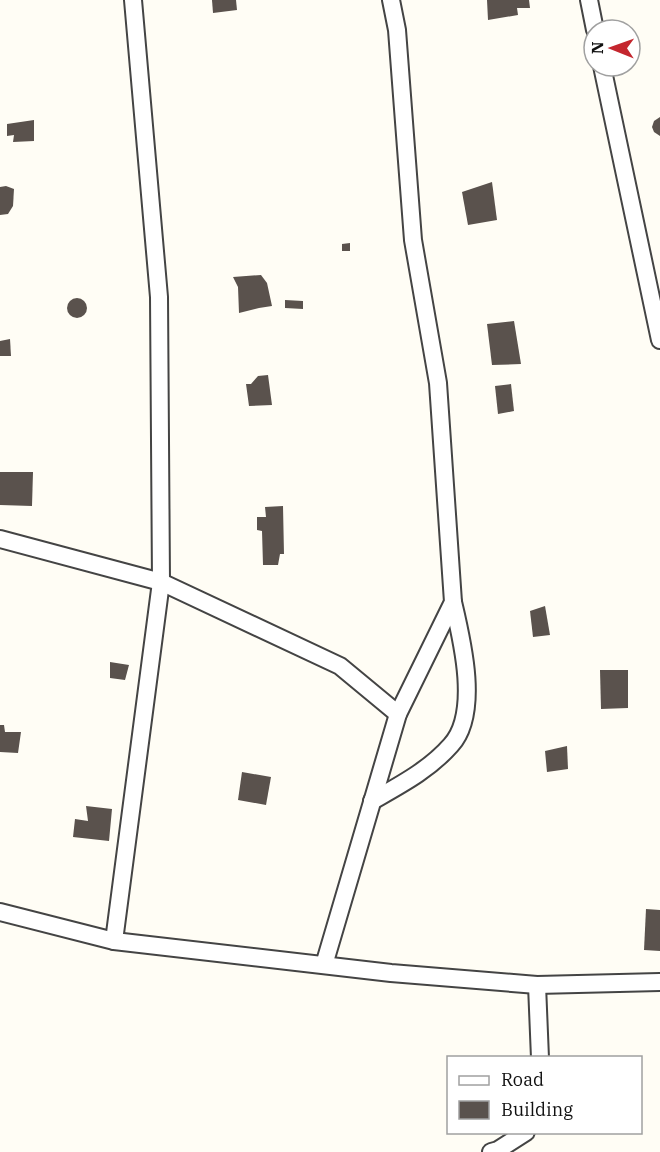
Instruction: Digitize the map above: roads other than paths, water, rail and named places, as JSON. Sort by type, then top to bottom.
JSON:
[{"type":"street","points":[[114,941],[161,582],[159,297],[133,0]]},
{"type":"street","points":[[372,801],[418,775],[453,744],[465,720],[467,681],[461,635],[453,602],[438,383],[413,240],[397,30],[392,0]]},
{"type":"street","points":[[589,0],[593,18]]},
{"type":"street","points":[[605,78],[660,340]]},
{"type":"street","points":[[0,539],[161,582],[340,666],[398,714]]},
{"type":"street","points":[[324,965],[398,714],[453,602]]},
{"type":"street","points":[[0,912],[114,941],[391,973],[537,985],[660,982]]},
{"type":"street","points":[[537,985],[540,1056]]},
{"type":"street","points":[[491,1152],[523,1134]]}]
